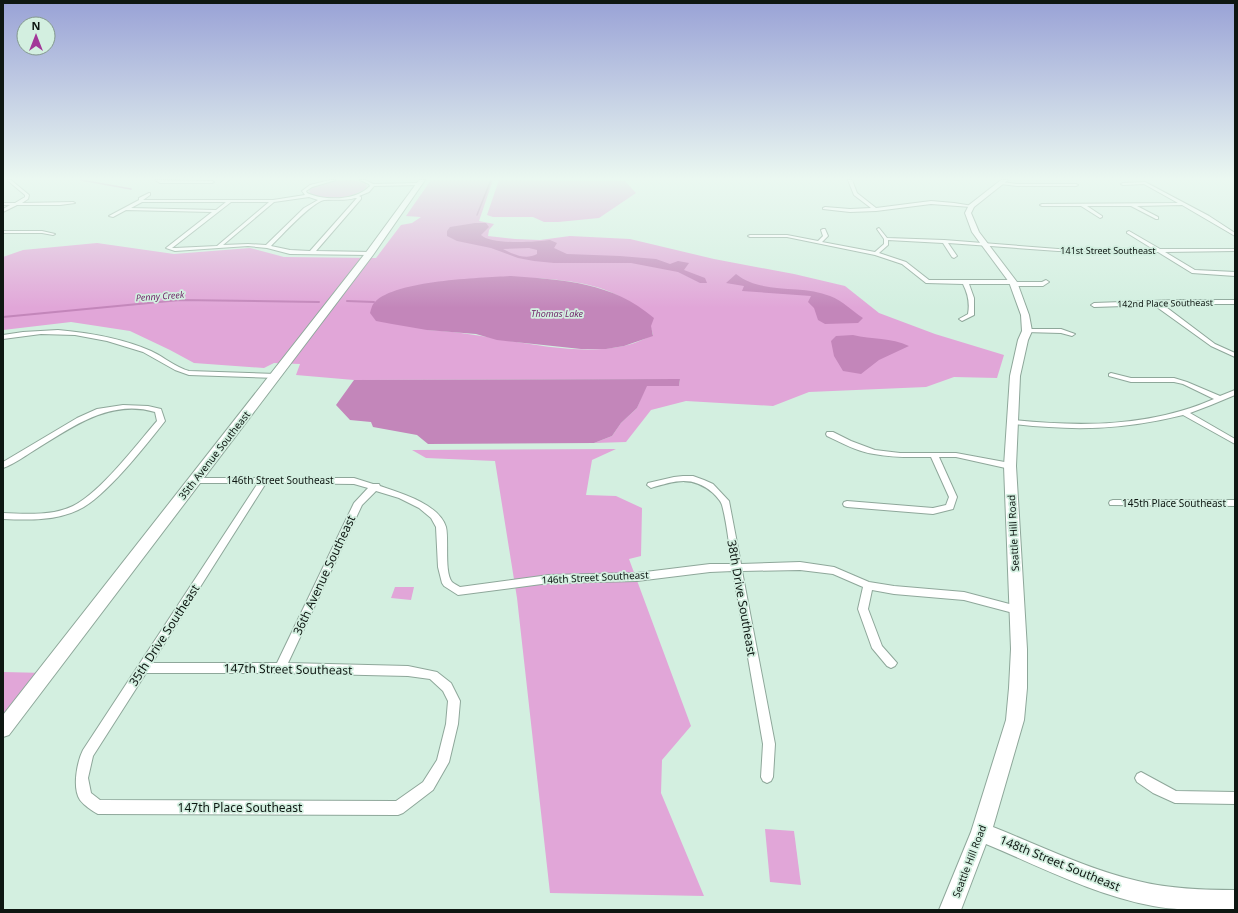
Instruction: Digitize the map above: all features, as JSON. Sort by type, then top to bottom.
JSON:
[{"type":"main road","name":"35th Avenue Southeast","points":[[3,729],[276,376],[392,223]]},
{"type":"main road","name":"Seattle Hill Road","points":[[950,910],[981,832],[1015,720],[1019,649],[1010,466],[1015,376],[1023,340],[1027,331],[1025,315],[1013,283],[976,232],[971,223]]},
{"type":"main road","name":"148th Street Southeast","points":[[981,832],[1075,871],[1127,889],[1166,897],[1235,901]]},
{"type":"street","points":[[201,223],[168,248],[170,250],[248,245],[267,246],[290,252],[370,253]]},
{"type":"street","points":[[219,246],[247,223]]},
{"type":"street","points":[[267,246],[292,223]]},
{"type":"street","points":[[311,253],[338,223]]},
{"type":"street","points":[[1216,223],[1235,235]]},
{"type":"street","points":[[876,254],[886,244],[886,239],[879,229]]},
{"type":"street","points":[[819,242],[826,236],[823,230]]},
{"type":"street","points":[[3,232],[42,232],[52,234]]},
{"type":"street","points":[[1129,232],[1194,272],[1235,274]]},
{"type":"street","points":[[750,236],[777,233],[876,254],[904,263],[928,282],[1043,284],[1046,282]]},
{"type":"street","name":"141st Street Southeast","points":[[886,239],[944,241],[1059,250],[1235,250]]},
{"type":"street","points":[[944,241],[954,256]]},
{"type":"street","points":[[1227,250],[1235,255]]},
{"type":"street","points":[[962,319],[971,315],[973,303],[971,292],[965,282]]},
{"type":"street","name":"142nd Place Southeast","points":[[1094,305],[1235,302]]},
{"type":"street","points":[[1156,303],[1213,345],[1235,355]]},
{"type":"street","points":[[1027,331],[1061,331],[1072,334]]},
{"type":"street","points":[[3,337],[44,332],[80,333],[145,351],[176,369],[189,373],[276,376]]},
{"type":"street","points":[[1111,375],[1131,380],[1174,380],[1185,383],[1220,400]]},
{"type":"street","points":[[1013,422],[1038,425],[1123,426],[1185,413],[1220,400],[1235,392]]},
{"type":"street","points":[[3,466],[80,420],[100,411],[122,407],[148,408],[158,411],[161,421],[96,493],[77,507],[57,514],[32,517],[3,516]]},
{"type":"street","points":[[1185,413],[1235,442]]},
{"type":"street","points":[[830,434],[848,443],[874,452],[956,455],[1010,466]]},
{"type":"street","points":[[847,504],[933,511],[950,507],[953,497],[934,455]]},
{"type":"street","name":"38th Drive Southeast","points":[[651,485],[670,479],[686,478],[702,482],[716,490],[726,503],[736,567],[764,710],[768,744],[767,777]]},
{"type":"street","name":"146th Street Southeast","points":[[195,480],[354,480],[376,486],[402,496],[422,506],[434,516],[441,527],[443,567],[447,583],[458,592],[549,579],[637,577],[710,568],[800,566],[834,571],[868,585],[894,590],[964,596],[1017,610]]},
{"type":"street","name":"35th Drive Southeast","points":[[85,796],[82,778],[88,754],[264,480]]},
{"type":"street","name":"36th Avenue Southeast","points":[[280,668],[358,503],[376,486]]},
{"type":"street","name":"145th Place Southeast","points":[[1113,503],[1235,503]]},
{"type":"street","points":[[868,585],[863,608],[877,648],[891,663]]},
{"type":"street","name":"147th Street Southeast","points":[[143,668],[280,668],[408,671],[433,676],[446,688],[454,701],[452,724],[443,762],[428,786],[398,808]]},
{"type":"street","points":[[1141,778],[1158,789],[1175,797],[1235,798]]},
{"type":"street","name":"147th Place Southeast","points":[[85,796],[98,806],[398,808]]},
{"type":"shaded area","points":[[412,223],[487,223],[494,224],[489,230],[488,236],[515,239],[540,240],[570,236],[630,239],[714,259],[794,274],[845,286],[879,313],[935,334],[1004,355],[997,378],[954,377],[926,387],[809,392],[773,406],[686,401],[651,410],[626,442],[594,443],[612,436],[621,423],[637,408],[646,386],[679,386],[680,379],[354,380],[296,375],[300,364],[274,363],[264,368],[194,363],[130,331],[71,322],[3,330],[3,257],[23,250],[97,243],[174,254],[250,248],[284,257],[376,258],[401,225]],"holes":[[[536,278],[578,283],[605,290],[617,295],[629,303],[650,325],[653,335],[624,346],[601,349],[576,349],[526,344],[476,335],[427,330]]]},
{"type":"shaded area","points":[[616,449],[592,460],[586,495],[616,496],[642,508],[641,556],[629,559],[691,726],[662,760],[661,793],[704,896],[550,893],[517,598],[495,461],[426,458],[412,450]]},
{"type":"shaded area","points":[[395,587],[414,587],[411,600],[391,598]]},
{"type":"shaded area","points":[[3,672],[46,673],[3,729]]},
{"type":"shaded area","points":[[765,829],[794,831],[801,885],[770,882]]},
{"type":"water","points":[[475,223],[486,223],[489,227],[481,235],[486,238],[504,242],[550,240],[557,243],[554,248],[567,254],[656,259],[670,264],[678,261],[689,263],[684,270],[705,278],[707,283],[700,283],[678,272],[631,263],[554,263],[518,258],[491,248],[457,241],[447,236],[447,231],[450,227]],"holes":[[[529,248],[537,250],[537,254],[524,257],[503,249]]]},
{"type":"water","points":[[736,274],[758,285],[819,292],[835,298],[863,318],[858,323],[825,324],[818,320],[814,308],[808,302],[811,296],[742,291],[744,286],[726,283]]},
{"type":"water","name":"Thomas Lake","points":[[511,276],[550,279],[587,285],[621,297],[638,306],[654,318],[651,326],[653,336],[624,346],[606,349],[581,349],[497,340],[476,334],[427,330],[376,321],[370,313],[375,302],[386,295],[401,289],[460,279]]},
{"type":"water","points":[[853,335],[895,341],[909,346],[879,360],[861,374],[843,371],[834,356],[831,341],[836,336]]},
{"type":"water","points":[[680,379],[679,386],[647,386],[637,408],[621,423],[612,436],[594,443],[428,444],[417,435],[373,427],[371,422],[350,420],[336,405],[354,380]]},
{"type":"waterway","name":"Penny Creek","points":[[3,317],[180,300],[319,302]]},
{"type":"waterway","name":"Penny Creek","points":[[347,301],[374,302]]}]
